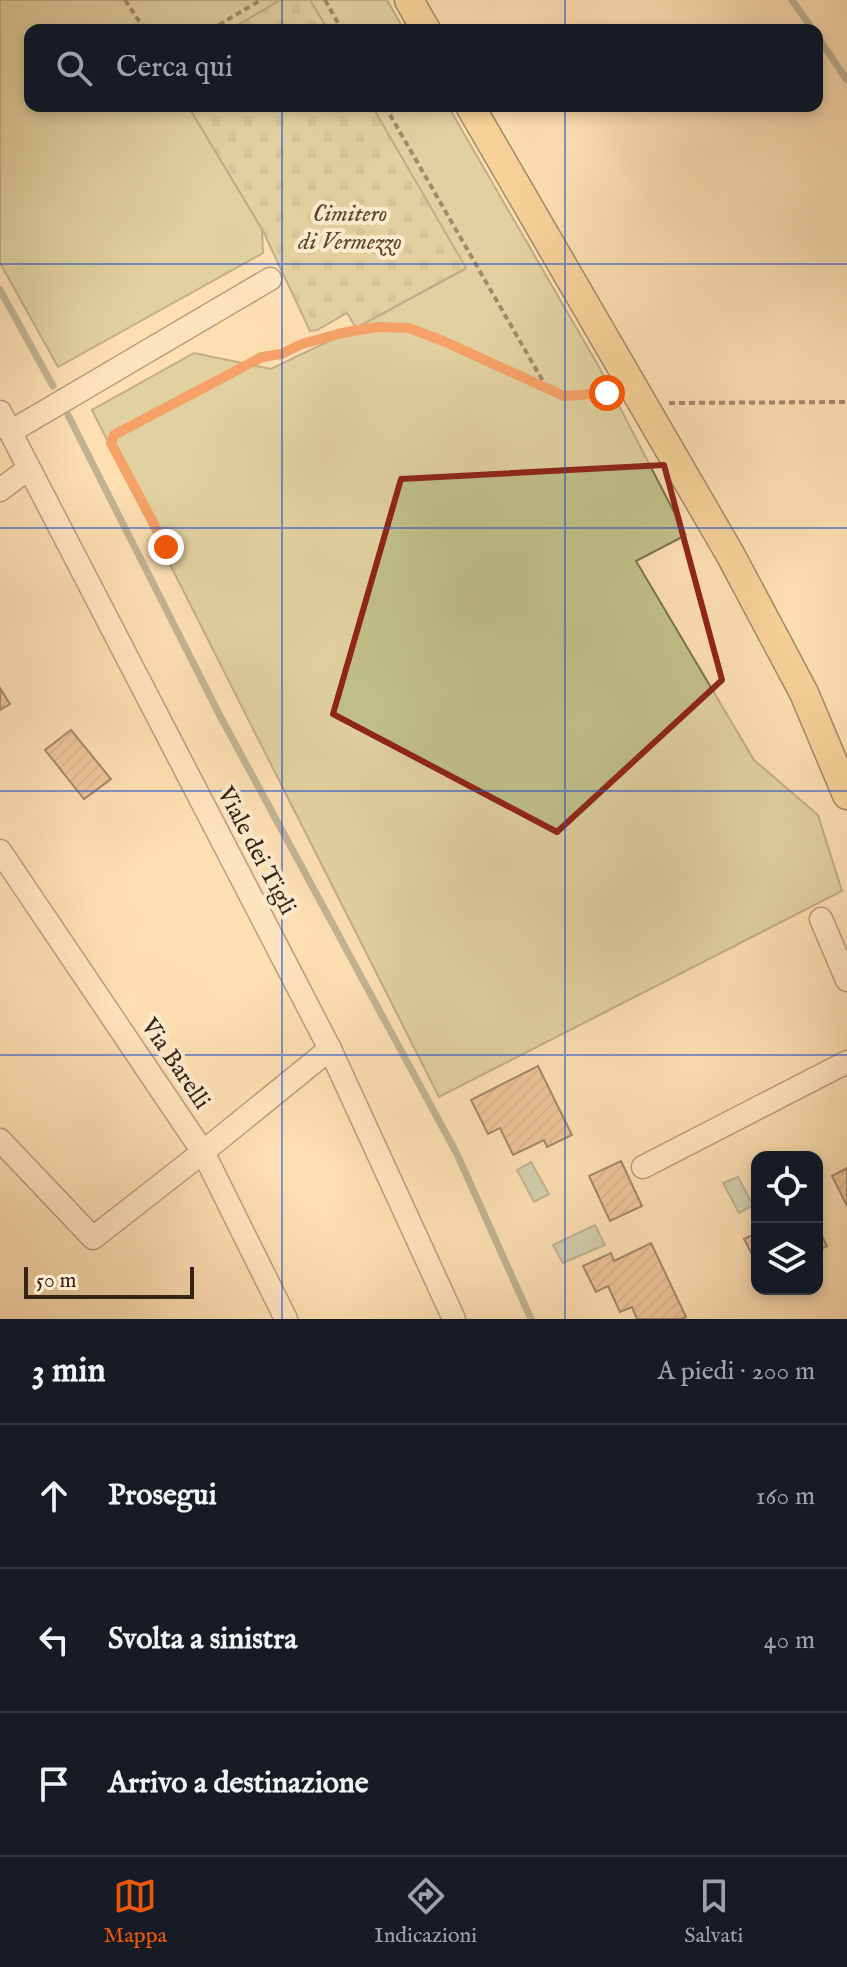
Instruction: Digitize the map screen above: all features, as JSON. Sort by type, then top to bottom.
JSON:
[{"type":"main road","points":[[409,0],[423,24]]},
{"type":"main road","points":[[473,112],[730,554],[804,693],[847,795]]},
{"type":"street","points":[[5,422],[270,279]]},
{"type":"street","name":"Viale dei Tigli","points":[[5,422],[330,1049],[454,1319]]},
{"type":"street","points":[[0,490],[28,469]]},
{"type":"street","name":"Via Barelli","points":[[0,851],[203,1152],[286,1319]]},
{"type":"street","points":[[821,919],[847,980]]},
{"type":"street","points":[[0,1140],[93,1238],[330,1049]]},
{"type":"street","points":[[643,1167],[847,1062]]},
{"type":"path","points":[[125,0],[142,24]]},
{"type":"path","points":[[220,24],[261,0]]},
{"type":"path","points":[[325,0],[339,24]]},
{"type":"path","points":[[388,112],[548,390]]},
{"type":"path","points":[[166,547],[111,443],[114,435],[262,357],[281,354],[302,344],[342,333],[377,327],[409,328],[564,396],[607,393],[641,403],[847,402]]},
{"type":"highlighted area","points":[[664,465],[722,680],[557,832],[333,714],[401,479]]},
{"type":"green space","points":[[0,0],[280,0],[240,24],[24,24],[24,112],[192,112],[262,229],[263,253],[58,367],[0,263]]},
{"type":"green space","points":[[280,0],[310,0],[324,24],[240,24]]},
{"type":"green space","points":[[310,0],[387,0],[401,24],[324,24]]},
{"type":"green space","name":"Cimitero di Vermezzo","points":[[192,112],[375,112],[466,268],[356,328],[347,313],[310,331],[262,229]]},
{"type":"green space","points":[[375,112],[451,112],[599,367],[686,535],[636,561],[754,760],[818,815],[842,891],[439,1097],[92,410],[194,353],[271,369],[356,328],[465,269]]},
{"type":"shaded area","points":[[531,1162],[549,1194],[534,1202],[517,1170]]},
{"type":"shaded area","points":[[738,1177],[751,1206],[739,1213],[723,1183]]},
{"type":"shaded area","points":[[595,1225],[605,1245],[563,1263],[553,1245]]},
{"type":"building","points":[[0,688],[10,704],[0,710]]},
{"type":"building","points":[[71,730],[111,779],[84,799],[45,750]]},
{"type":"building","points":[[538,1066],[572,1135],[547,1147],[544,1140],[513,1155],[500,1128],[488,1134],[471,1100]]},
{"type":"building","points":[[621,1161],[642,1206],[610,1221],[589,1176]]},
{"type":"building","points":[[847,1168],[847,1206],[832,1176]]},
{"type":"building","points":[[751,1236],[751,1252],[744,1239]]},
{"type":"building","points":[[651,1243],[686,1317],[637,1319],[632,1307],[620,1312],[608,1286],[596,1292],[583,1266],[611,1253],[614,1261]]},
{"type":"waterway","points":[[792,0],[809,24]]},
{"type":"waterway","points":[[823,45],[847,80]]},
{"type":"waterway","points":[[0,290],[53,386]]},
{"type":"waterway","points":[[68,415],[219,714],[457,1154],[531,1319]]},
{"type":"route","points":[[166,547],[111,443],[114,435],[262,357],[281,354],[302,344],[342,333],[377,327],[409,328],[564,396],[607,393]]}]
